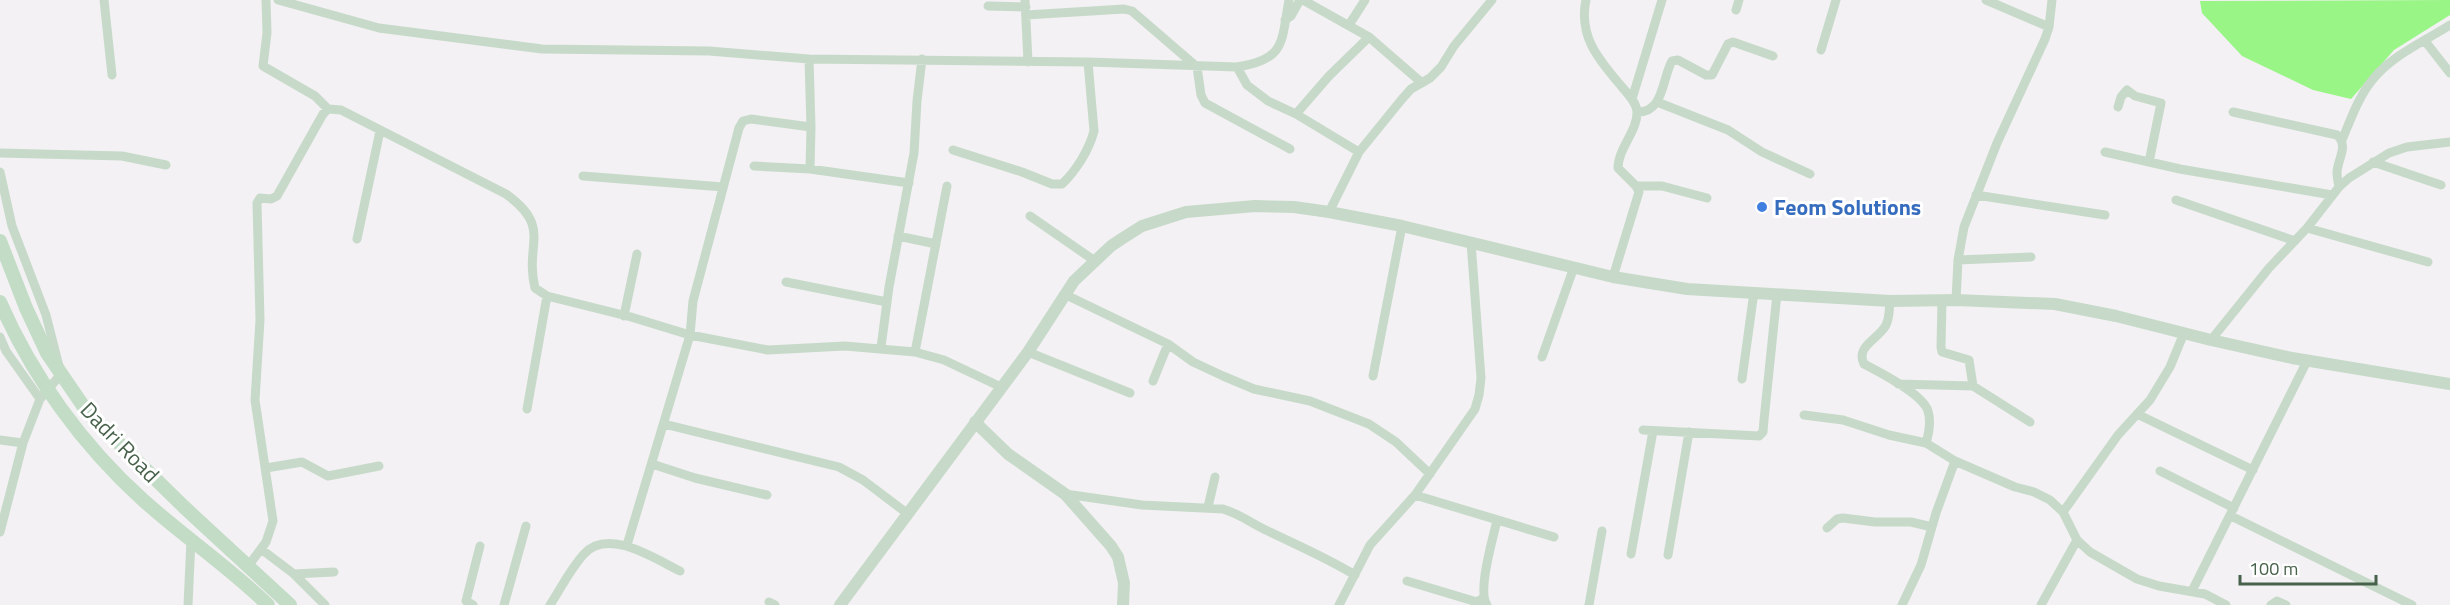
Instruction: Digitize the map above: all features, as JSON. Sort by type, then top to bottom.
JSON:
[{"type":"main road","name":"Dadri Road","points":[[0,242],[26,309],[47,353],[88,413],[184,507],[290,605]]},
{"type":"main road","name":"Dadri Road","points":[[0,302],[44,393],[141,498],[268,605]]},
{"type":"street","points":[[104,0],[112,75]]},
{"type":"street","points":[[266,0],[267,33],[263,66],[322,100],[328,109]]},
{"type":"street","points":[[278,0],[380,28],[542,49],[709,51],[809,59],[1088,62],[1197,67],[1237,67],[1258,64],[1274,54],[1279,47],[1289,0]]},
{"type":"street","points":[[1080,0],[1081,12]]},
{"type":"street","points":[[1285,20],[1291,16],[1302,0],[1369,38],[1422,83]]},
{"type":"street","points":[[1349,25],[1365,0]]},
{"type":"street","points":[[1329,212],[1359,152],[1402,99],[1441,67],[1454,46],[1492,0]]},
{"type":"street","points":[[1587,0],[1585,14],[1587,38],[1611,74],[1632,99],[1637,112],[1634,125],[1618,160],[1618,168],[1639,192],[1613,277]]},
{"type":"street","points":[[1632,99],[1662,0]]},
{"type":"street","points":[[1821,50],[1836,0]]},
{"type":"street","points":[[1986,0],[2049,27]]},
{"type":"street","points":[[1956,300],[1958,260],[1964,227],[2049,27],[2052,0]]},
{"type":"street","points":[[988,6],[1081,12],[1124,9],[1132,11],[1197,67],[1201,96],[1205,103],[1290,149]]},
{"type":"street","points":[[1026,7],[1028,62]]},
{"type":"street","points":[[2342,140],[2359,101],[2375,76],[2395,60],[2450,25]]},
{"type":"street","points":[[1296,114],[1329,76],[1369,38]]},
{"type":"street","points":[[2425,41],[2450,74]]},
{"type":"street","points":[[1637,112],[1645,112],[1662,94],[1670,64],[1675,60],[1706,75],[1712,75],[1728,44],[1732,42],[1773,56]]},
{"type":"street","points":[[809,59],[810,168]]},
{"type":"street","points":[[880,347],[898,236],[915,153],[917,101],[922,59]]},
{"type":"street","points":[[953,150],[1052,184],[1062,184],[1091,142],[1094,131],[1088,62]]},
{"type":"street","points":[[1237,67],[1247,85],[1268,101],[1296,114],[1359,152]]},
{"type":"street","points":[[2118,107],[2121,97],[2127,90],[2135,96],[2161,103],[2149,162]]},
{"type":"street","points":[[1656,102],[1728,130],[1762,152],[1810,174]]},
{"type":"street","points":[[249,566],[261,549],[273,521],[255,400],[260,320],[257,203],[260,198],[271,200],[277,196],[328,109],[341,110],[506,194],[523,207],[530,215],[533,226],[535,288],[547,296],[690,335],[768,350],[844,346],[880,347],[915,352],[944,360],[1001,387]]},
{"type":"street","points":[[2233,112],[2337,135],[2344,146],[2337,170],[2339,187]]},
{"type":"street","points":[[627,545],[690,335],[693,301],[739,128],[743,121],[752,119],[811,127]]},
{"type":"street","points":[[357,239],[380,130]]},
{"type":"street","points":[[2211,340],[2339,187],[2389,153],[2407,147],[2450,142]]},
{"type":"street","points":[[2105,152],[2332,195]]},
{"type":"street","points":[[0,153],[122,156],[166,165]]},
{"type":"street","points":[[2373,162],[2441,185]]},
{"type":"street","points":[[754,166],[810,168],[909,183]]},
{"type":"street","points":[[0,172],[12,226],[46,315],[61,374],[44,393],[23,443],[0,532]]},
{"type":"street","points":[[583,176],[723,187]]},
{"type":"street","points":[[915,352],[947,186]]},
{"type":"street","points":[[1636,186],[1662,186],[1707,198]]},
{"type":"street","points":[[1976,195],[2105,215]]},
{"type":"street","points":[[2176,200],[2295,241]]},
{"type":"street","points":[[840,605],[1028,352],[1064,294],[1111,246],[1142,226],[1186,212],[1255,206],[1294,207],[1329,212],[1402,226],[1613,277],[1687,289],[1890,301],[1956,300],[2055,304],[2307,361],[2450,384]]},
{"type":"street","points":[[1030,216],[1095,261]]},
{"type":"street","points":[[1372,375],[1402,226]]},
{"type":"street","points":[[2307,228],[2428,262]]},
{"type":"street","points":[[898,236],[936,244]]},
{"type":"street","points":[[1339,605],[1370,545],[1415,495],[1467,422],[1479,395],[1481,378],[1471,242]]},
{"type":"street","points":[[624,316],[637,254]]},
{"type":"street","points":[[1958,260],[2031,257]]},
{"type":"street","points":[[1542,357],[1574,267]]},
{"type":"street","points":[[786,282],[887,302]]},
{"type":"street","points":[[1742,380],[1754,292]]},
{"type":"street","points":[[1064,294],[1168,344],[1193,362],[1254,389],[1310,401],[1369,424],[1396,442],[1430,474]]},
{"type":"street","points":[[1642,430],[1753,436],[1759,436],[1763,432],[1777,294]]},
{"type":"street","points":[[527,410],[547,296]]},
{"type":"street","points":[[1942,300],[1942,352],[1969,360],[1973,387]]},
{"type":"street","points":[[1890,301],[1887,324],[1866,346],[1861,353],[1862,359],[1864,364],[1898,384],[1925,405],[1929,412],[1929,432],[1926,443]]},
{"type":"street","points":[[2063,512],[2118,435],[2150,400],[2170,367],[2184,333]]},
{"type":"street","points":[[0,338],[6,351],[44,393]]},
{"type":"street","points":[[1153,381],[1168,344]]},
{"type":"street","points":[[1028,352],[1130,393]]},
{"type":"street","points":[[2192,591],[2307,361]]},
{"type":"street","points":[[1898,384],[1973,387],[2030,422]]},
{"type":"street","points":[[2137,414],[2253,470]]},
{"type":"street","points":[[1804,415],[1843,420],[1889,435],[1926,443],[1955,461],[2015,488],[2034,492],[2050,500],[2063,512],[2078,540],[2090,552],[2137,579],[2159,586],[2205,594],[2226,605]]},
{"type":"street","points":[[975,422],[1008,454],[1065,494],[1118,557],[1124,583],[1123,605]]},
{"type":"street","points":[[664,424],[839,467],[857,476],[908,514]]},
{"type":"street","points":[[1631,554],[1653,431]]},
{"type":"street","points":[[1668,555],[1689,432]]},
{"type":"street","points":[[0,440],[23,443]]},
{"type":"street","points":[[1902,605],[1921,565],[1955,461]]},
{"type":"street","points":[[266,468],[302,462],[328,476],[379,466]]},
{"type":"street","points":[[652,464],[695,478],[767,495]]},
{"type":"street","points":[[2160,471],[2306,555],[2412,605]]},
{"type":"street","points":[[1208,507],[1215,477]]},
{"type":"street","points":[[1065,494],[1142,505],[1208,507],[1234,512],[1268,532],[1321,555],[1355,574]]},
{"type":"street","points":[[1415,495],[1554,537]]},
{"type":"street","points":[[1827,528],[1837,519],[1843,518],[1875,522],[1911,522],[1932,527]]},
{"type":"street","points":[[1407,581],[1477,602],[1485,602],[1497,520]]},
{"type":"street","points":[[504,605],[526,526]]},
{"type":"street","points":[[1588,605],[1602,531]]},
{"type":"street","points":[[188,605],[191,540]]},
{"type":"street","points":[[2041,605],[2078,540]]},
{"type":"street","points":[[550,605],[584,554],[599,544],[627,545],[680,571]]},
{"type":"street","points":[[473,605],[466,601],[480,546]]},
{"type":"street","points":[[261,549],[294,574],[325,605]]},
{"type":"street","points":[[294,574],[334,572]]},
{"type":"street","points":[[2271,605],[2277,601],[2286,605]]},
{"type":"shaded area","points":[[2450,0],[2450,15],[2394,50],[2351,99],[2313,90],[2242,56],[2202,13],[2200,1]]},
{"type":"place","name":"Feom Solutions","points":[[1762,207]]}]
